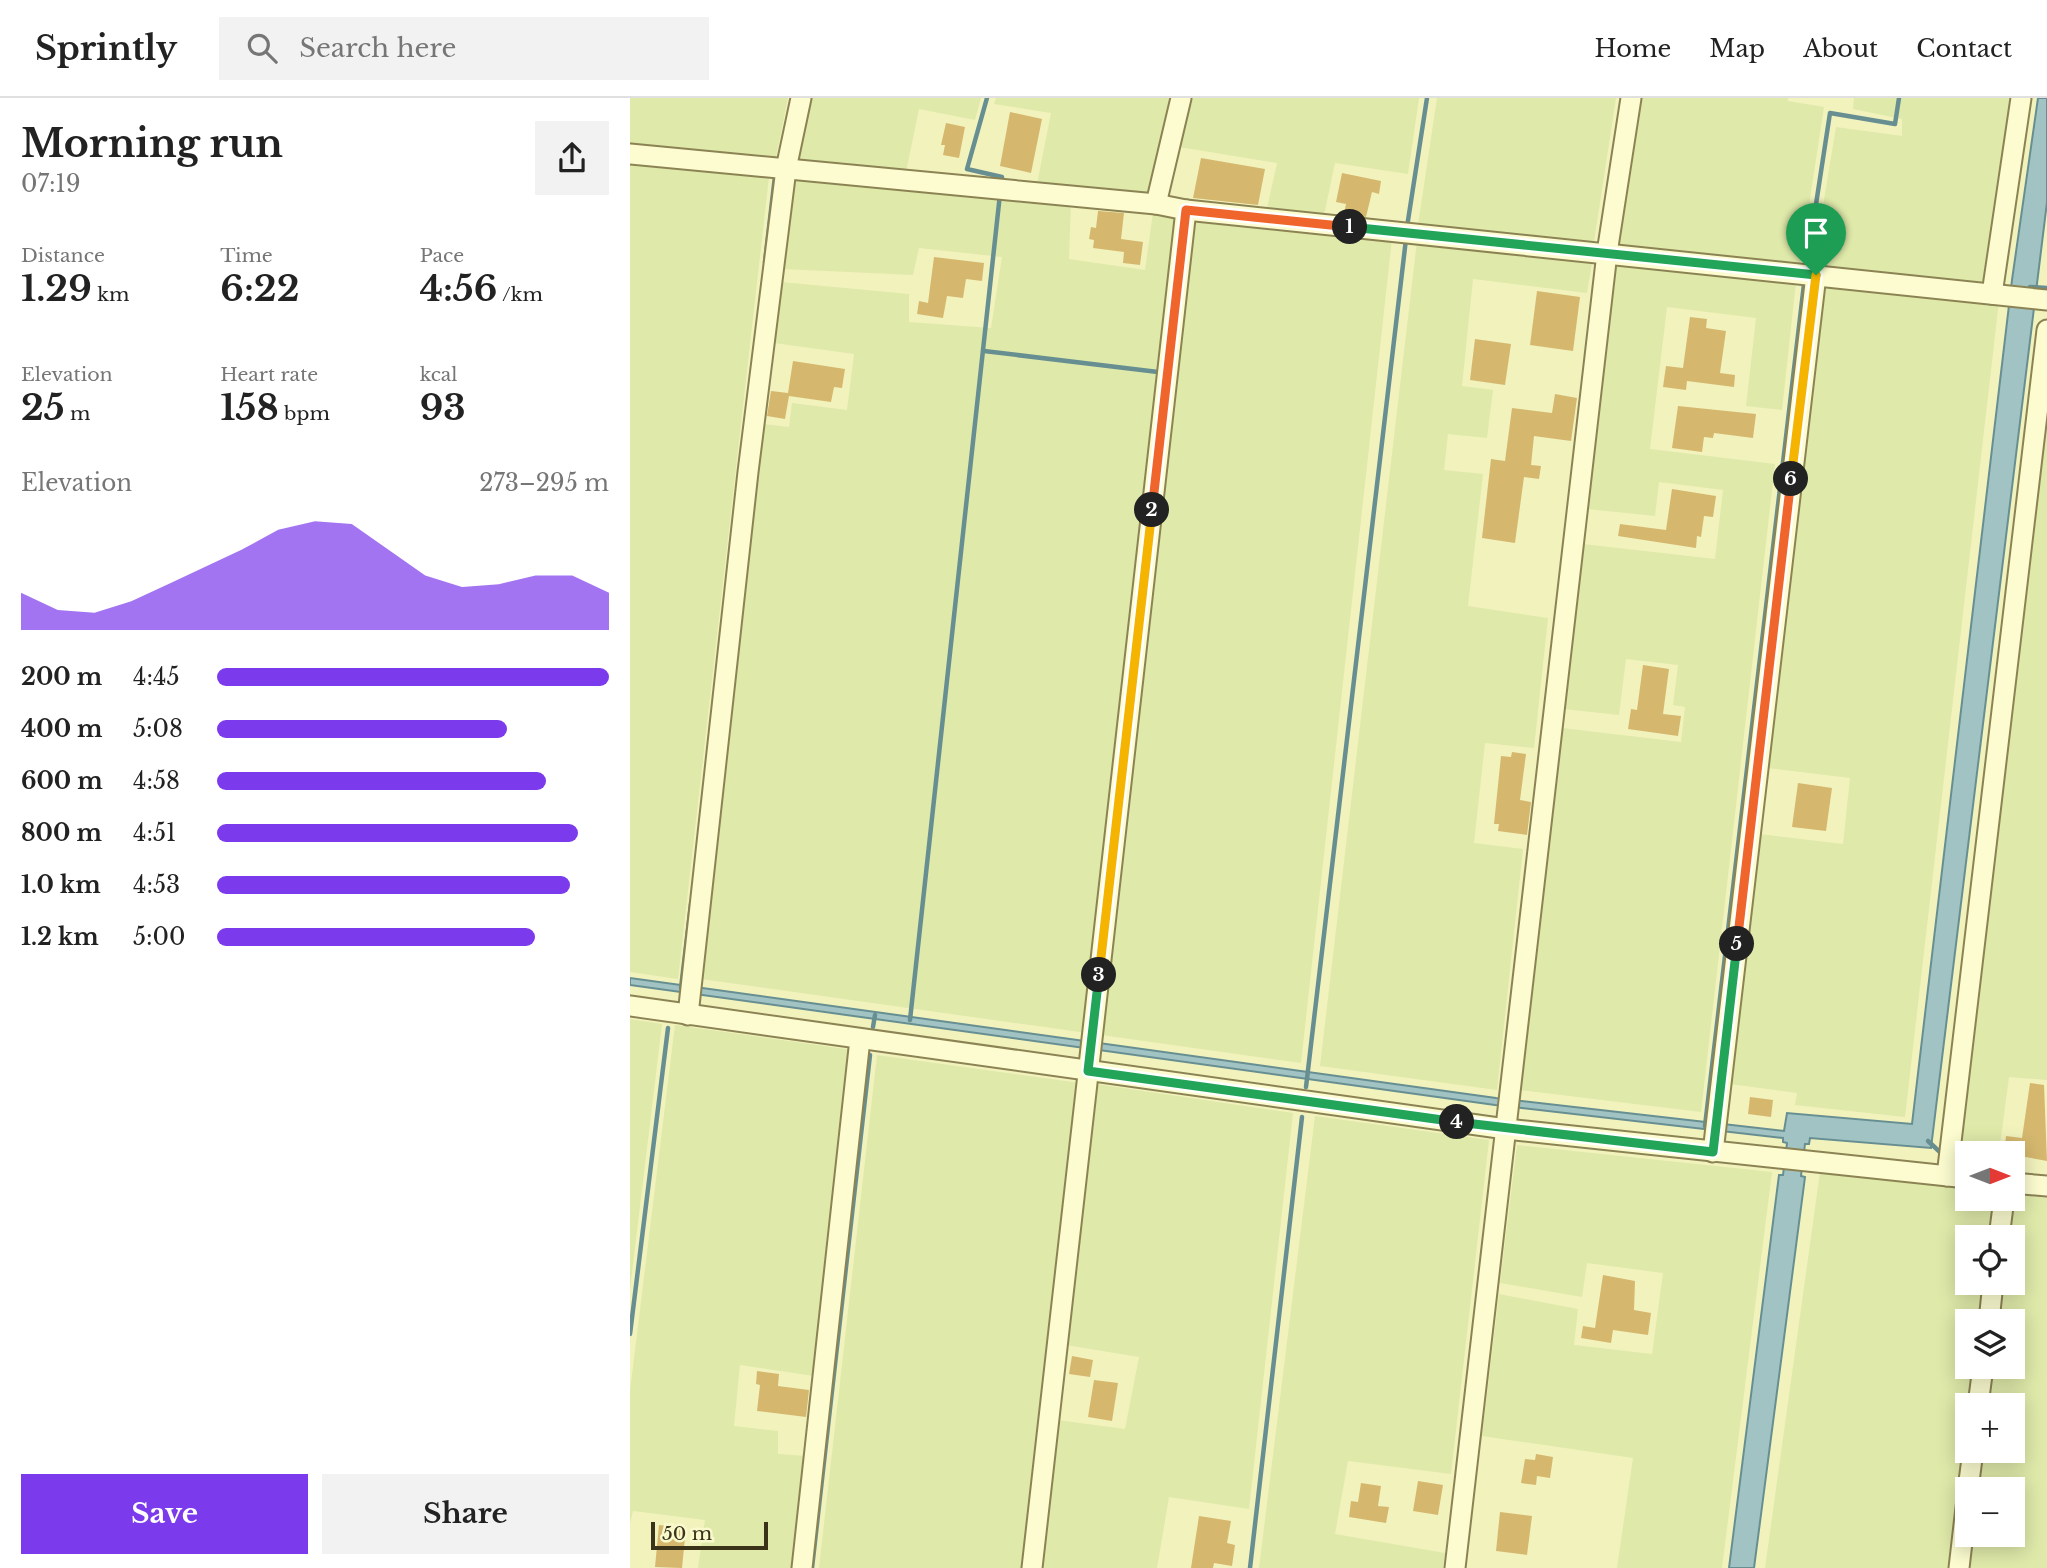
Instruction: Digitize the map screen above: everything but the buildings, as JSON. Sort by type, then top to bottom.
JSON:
[{"type":"street","points":[[690,998],[748,472],[786,169],[801,98]]},
{"type":"street","points":[[1156,204],[1181,98]]},
{"type":"street","points":[[1455,1568],[1607,253],[1631,98]]},
{"type":"street","points":[[1999,295],[2021,98]]},
{"type":"street","points":[[630,154],[1156,204],[1186,210],[2042,299]]},
{"type":"street","points":[[1032,1568],[1186,210]]},
{"type":"street","points":[[1715,1135],[1816,275]]},
{"type":"street","points":[[1947,1176],[2047,330]]},
{"type":"street","points":[[630,1006],[690,998],[860,1039],[1090,1054],[1508,1112],[1715,1135],[1783,1159],[1955,1177]]},
{"type":"street","points":[[802,1568],[860,1039]]},
{"type":"street","points":[[2025,1184],[2047,1186]]},
{"type":"street","points":[[1959,1568],[1961,1547]]},
{"type":"green space","points":[[630,98],[788,98],[775,162],[630,149]]},
{"type":"green space","points":[[811,98],[981,98],[975,120],[919,109],[906,172],[798,160]]},
{"type":"green space","points":[[996,98],[1172,98],[1149,195],[1037,184],[1051,113],[994,104]]},
{"type":"green space","points":[[1191,98],[1419,98],[1408,174],[1335,163],[1323,220],[1266,213],[1277,163],[1179,147]]},
{"type":"green space","points":[[1437,98],[1616,98],[1594,242],[1418,225]]},
{"type":"green space","points":[[1639,98],[1788,98],[1788,101],[1824,107],[1800,264],[1618,245]]},
{"type":"green space","points":[[1854,98],[2015,98],[1999,301],[1905,1117],[1795,1105],[1797,1093],[1730,1084],[1759,834],[1843,844],[1850,778],[1767,768],[1813,267],[1836,127],[1902,136],[1902,119],[1853,109]]},
{"type":"green space","points":[[630,163],[769,177],[678,979],[630,972]]},
{"type":"green space","points":[[795,177],[1071,201],[1069,259],[1145,270],[1153,213],[1392,239],[1301,1063],[701,979],[763,424],[789,427],[792,403],[847,410],[854,354],[774,343],[781,282],[909,294],[909,322],[991,328],[1002,257],[919,248],[913,275],[783,269]]},
{"type":"green space","points":[[1417,241],[1593,257],[1587,293],[1473,279],[1462,386],[1493,390],[1487,438],[1448,434],[1444,470],[1483,474],[1468,606],[1548,618],[1534,748],[1485,743],[1474,843],[1523,849],[1497,1090],[1320,1066]]},
{"type":"green space","points":[[1616,261],[1796,282],[1782,410],[1746,406],[1756,318],[1667,307],[1650,449],[1775,464],[1701,1112],[1520,1090],[1562,728],[1681,742],[1685,707],[1673,705],[1678,665],[1626,659],[1619,715],[1564,709],[1583,544],[1715,559],[1723,490],[1659,482],[1655,516],[1587,509]]},
{"type":"green space","points":[[2047,411],[2047,1080],[2009,1077],[2001,1141],[1958,1141]]},
{"type":"green space","points":[[630,1019],[662,1024],[630,1289]]},
{"type":"green space","points":[[675,1025],[853,1050],[814,1376],[740,1365],[734,1426],[778,1431],[778,1454],[807,1456],[794,1568],[698,1568],[705,1520],[633,1511],[630,1523],[630,1391]]},
{"type":"green space","points":[[877,1055],[1080,1083],[1024,1568],[819,1568]]},
{"type":"green space","points":[[1096,1084],[1293,1113],[1249,1509],[1169,1497],[1157,1568],[1039,1568],[1057,1420],[1125,1429],[1139,1357],[1066,1345]]},
{"type":"green space","points":[[1315,1116],[1489,1140],[1451,1474],[1348,1461],[1335,1534],[1445,1553],[1443,1568],[1259,1568]]},
{"type":"green space","points":[[1517,1145],[1772,1172],[1722,1568],[1617,1568],[1633,1458],[1482,1436],[1499,1294],[1578,1309],[1574,1345],[1652,1354],[1663,1273],[1587,1263],[1582,1297],[1500,1283]]},
{"type":"green space","points":[[1820,1172],[1955,1188],[1955,1211],[2025,1211],[2025,1195],[2047,1198],[2047,1568],[1765,1568]]},
{"type":"water","points":[[2038,98],[2047,98],[2047,202],[1931,1148],[1810,1138],[1809,1144],[1805,1144],[1801,1176],[1805,1177],[1754,1568],[1729,1568],[1779,1175],[1783,1175],[1787,1143],[1783,1142],[1783,1138],[1495,1105],[630,985],[630,978],[1496,1098],[1784,1131],[1787,1113],[1912,1124],[2012,280]]},
{"type":"waterway","points":[[987,98],[967,169],[1002,177],[1001,185]]},
{"type":"waterway","points":[[1407,227],[1427,98]]},
{"type":"waterway","points":[[1807,263],[1830,113],[1895,124],[1899,98]]},
{"type":"waterway","points":[[765,262],[775,176]]},
{"type":"waterway","points":[[910,1020],[1000,194]]},
{"type":"waterway","points":[[1306,1087],[1406,239]]},
{"type":"waterway","points":[[1705,1126],[1804,284]]},
{"type":"waterway","points":[[2030,287],[2047,288]]},
{"type":"waterway","points":[[984,351],[1158,372]]},
{"type":"waterway","points":[[681,988],[691,904]]},
{"type":"waterway","points":[[873,1027],[875,1015]]},
{"type":"waterway","points":[[630,1334],[668,1028]]},
{"type":"waterway","points":[[812,1568],[870,1055]]},
{"type":"waterway","points":[[1250,1568],[1302,1117]]},
{"type":"waterway","points":[[1928,1141],[1941,1153]]},
{"type":"route","points":[[1186,210],[1816,275],[1713,1152],[1506,1129],[1088,1071],[1186,210]]}]
